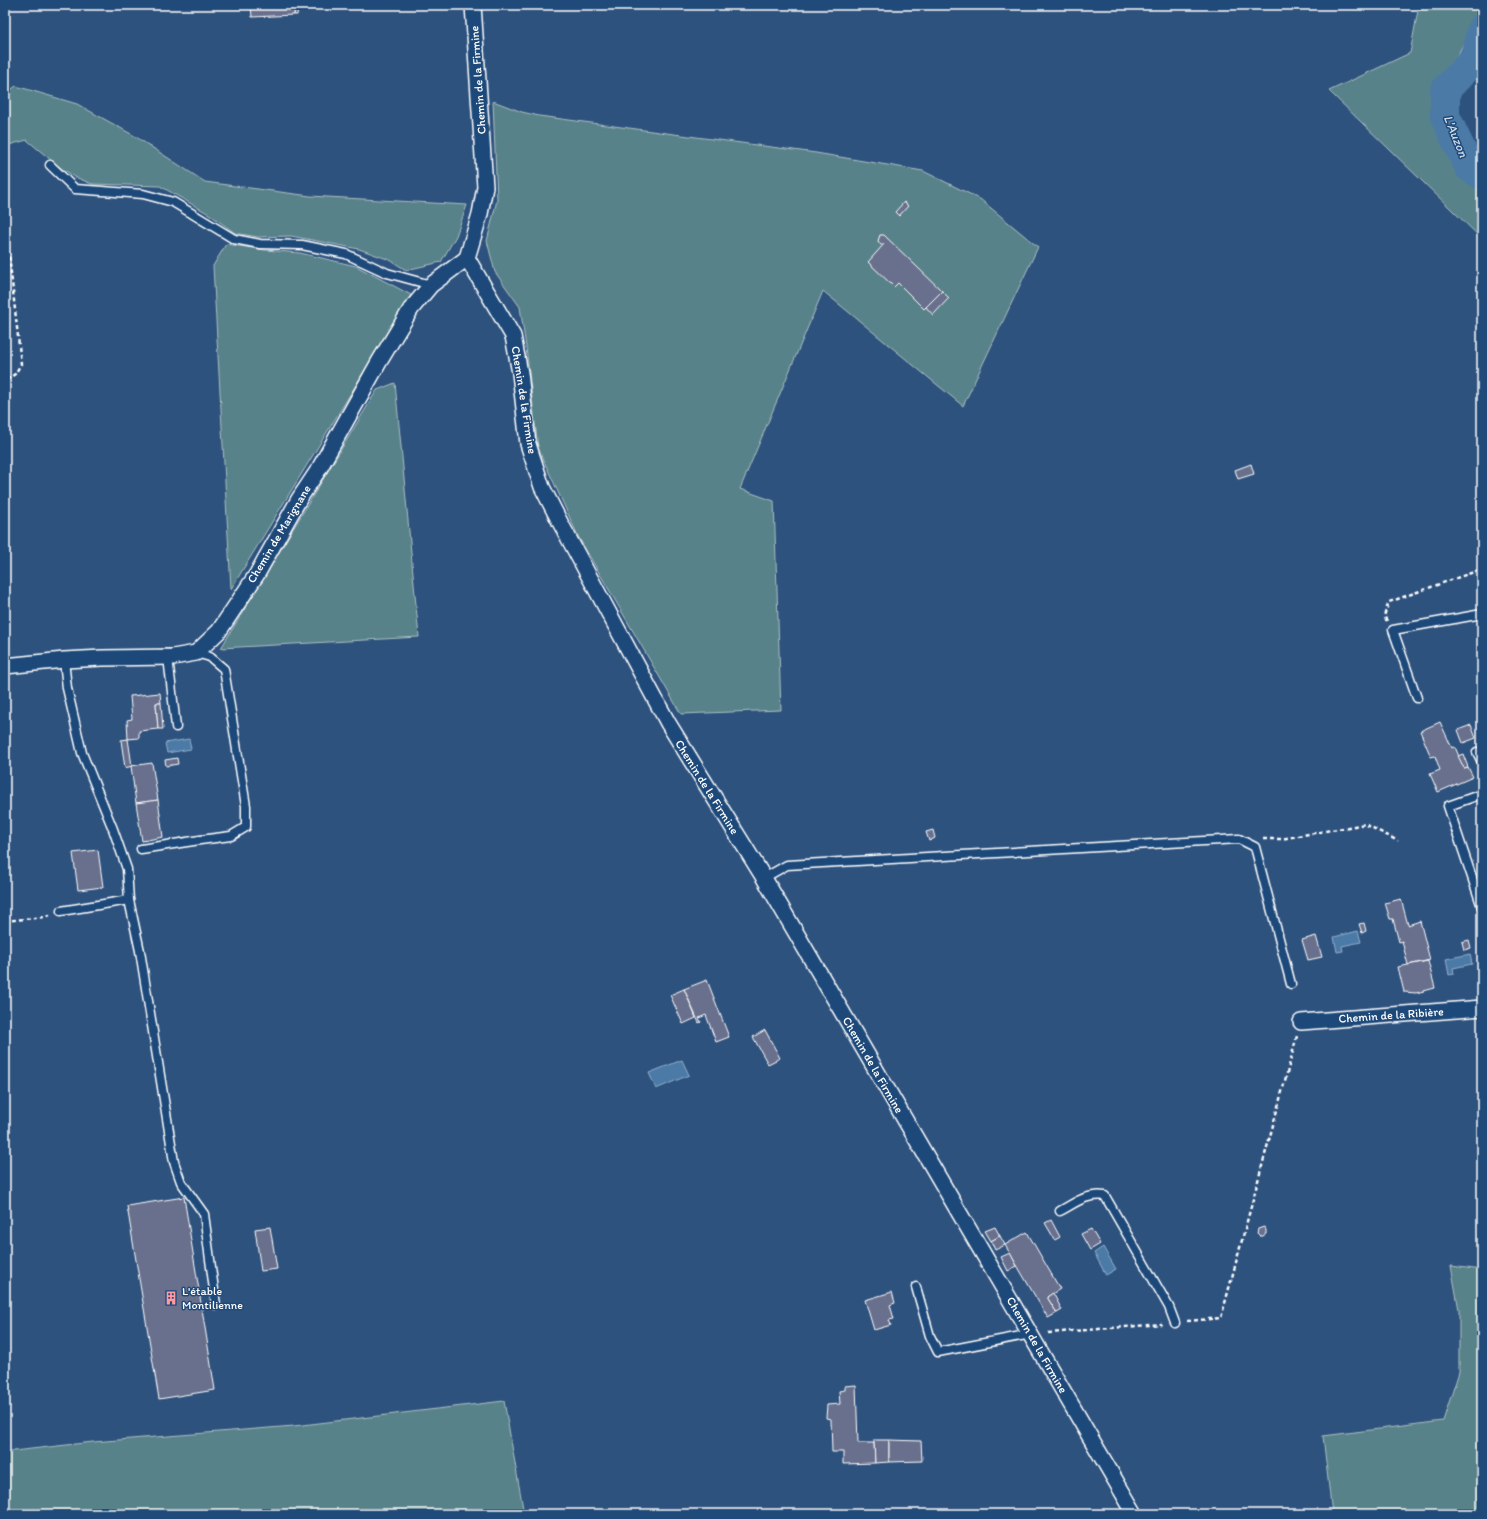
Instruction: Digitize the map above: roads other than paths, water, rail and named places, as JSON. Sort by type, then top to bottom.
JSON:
[{"type":"street","name":"Chemin de la Firmine","points":[[473,5],[485,187],[480,214],[467,258],[513,336],[520,373],[528,444],[542,487],[668,723],[764,878],[1135,1514]]},
{"type":"street","name":"Chemin de Marignane","points":[[196,653],[219,631],[257,574],[299,499],[319,469],[379,362],[412,310],[430,284],[467,258]]},
{"type":"street","points":[[5,666],[64,660],[168,657],[196,653]]},
{"type":"street","name":"Chemin de la Ribière","points":[[1301,1022],[1482,1008]]},
{"type":"lane","points":[[50,165],[75,189],[143,194],[173,202],[234,239],[260,244],[302,245],[346,254],[387,273],[430,284]]},
{"type":"lane","points":[[1417,698],[1393,630],[1482,614]]},
{"type":"lane","points":[[141,849],[231,836],[246,827],[246,806],[224,669],[210,657],[196,653]]},
{"type":"lane","points":[[168,657],[176,727]]},
{"type":"lane","points":[[64,660],[67,688],[82,753],[128,869],[130,900],[140,951],[174,1162],[181,1182],[204,1214],[216,1304]]},
{"type":"lane","points":[[1478,752],[1482,762]]},
{"type":"lane","points":[[1482,794],[1448,806],[1482,907]]},
{"type":"lane","points":[[764,878],[787,865],[1239,839],[1255,847],[1291,984]]},
{"type":"lane","points":[[61,911],[130,900]]},
{"type":"lane","points":[[1060,1211],[1087,1196],[1105,1196],[1169,1307],[1175,1322]]},
{"type":"lane","points":[[916,1287],[930,1336],[938,1352],[1031,1334]]},
{"type":"water","points":[[189,739],[191,749],[167,753],[165,743]]},
{"type":"water","points":[[1358,931],[1361,942],[1342,946],[1343,951],[1337,952],[1334,937]]},
{"type":"water","points":[[1470,954],[1472,964],[1453,968],[1454,974],[1449,975],[1446,959]]},
{"type":"water","points":[[682,1060],[689,1075],[656,1089],[649,1073]]},
{"type":"water","points":[[1103,1247],[1116,1269],[1106,1275],[1094,1253]]},
{"type":"waterway","name":"L'Auzon","points":[[1482,29],[1474,60],[1445,90],[1445,116],[1469,167],[1482,175]]},
{"type":"place","name":"L'étable Montilienne","points":[[171,1298]]}]
